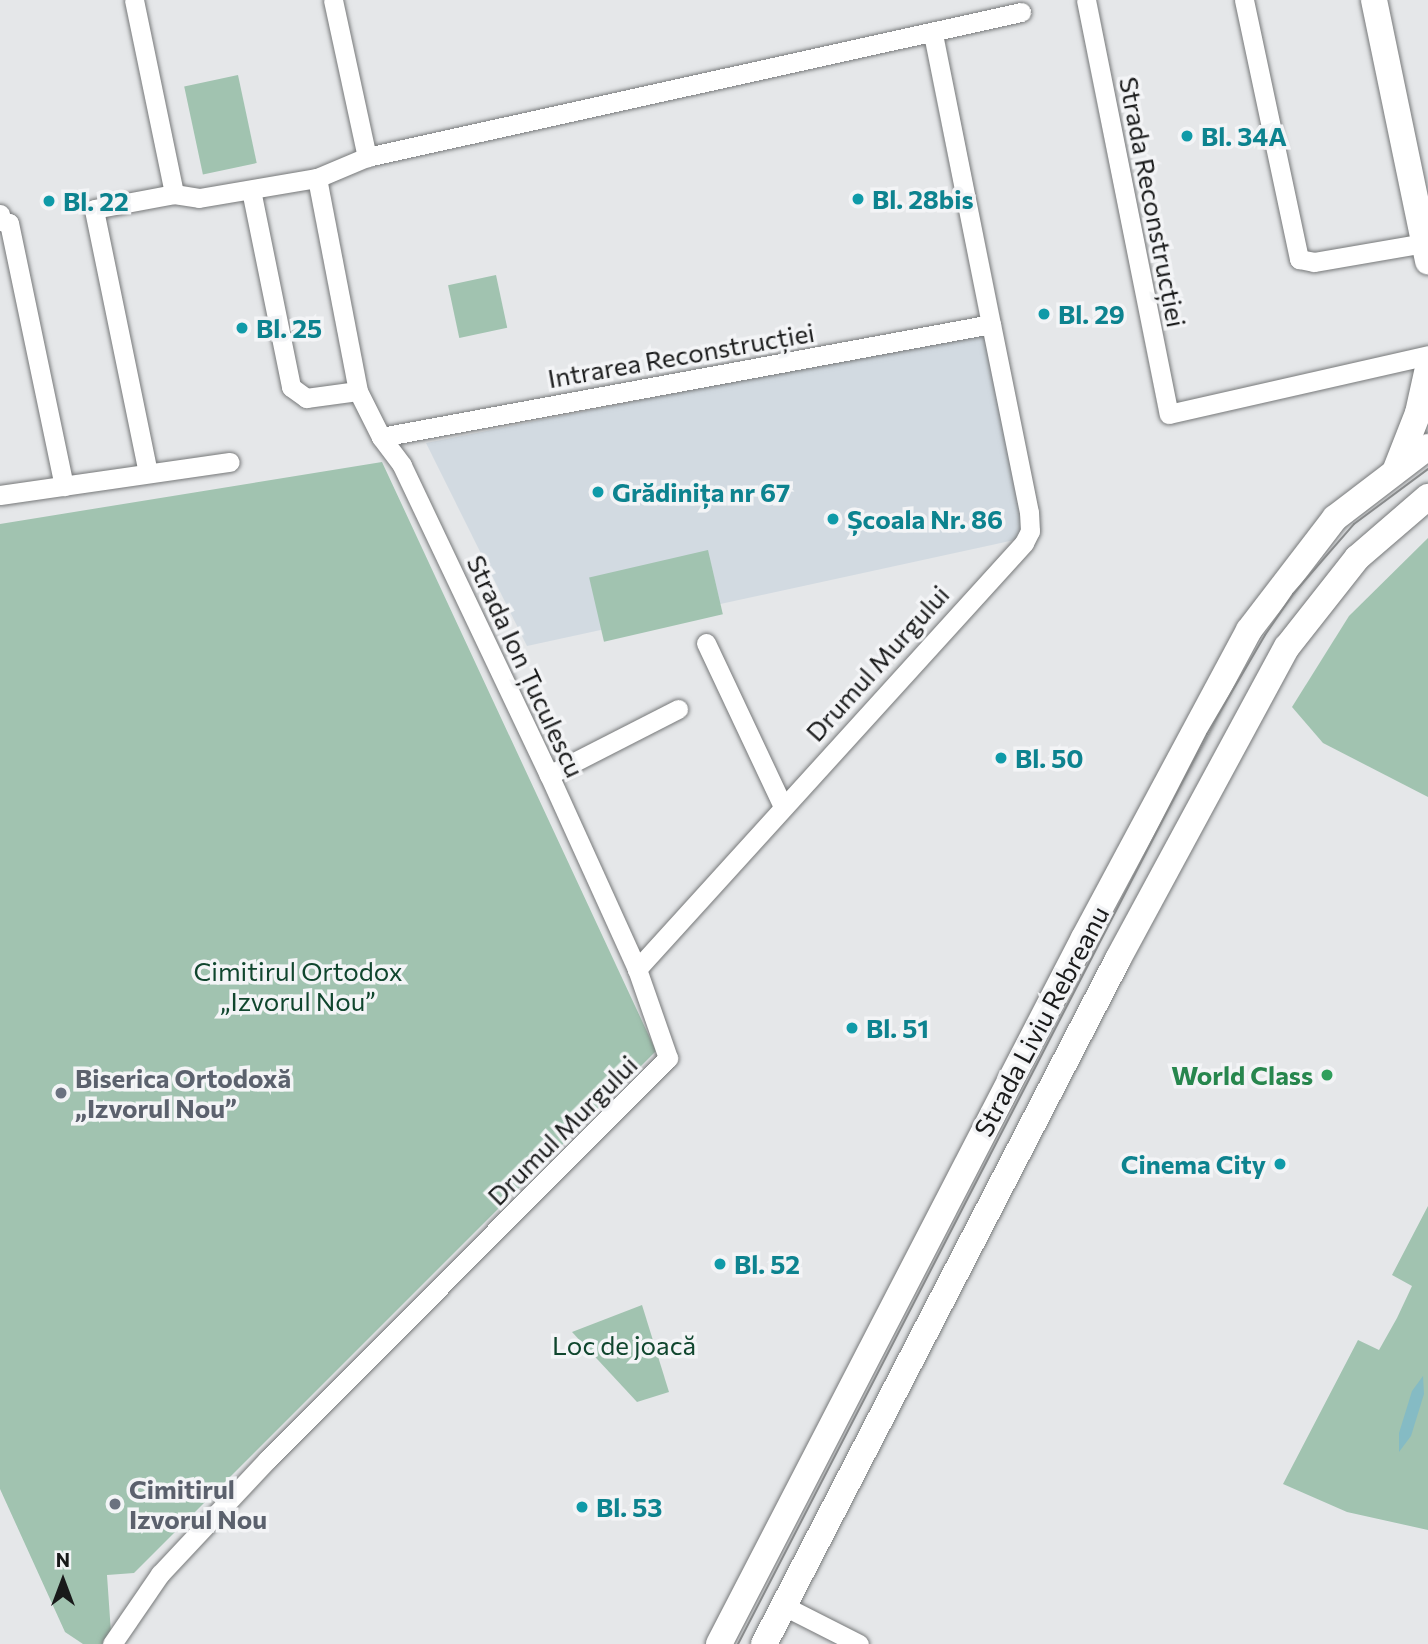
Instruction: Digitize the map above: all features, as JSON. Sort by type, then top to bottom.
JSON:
[{"type":"main road","points":[[1374,0],[1426,252]]},
{"type":"main road","points":[[1396,469],[1418,413],[1428,368]]},
{"type":"main road","name":"Strada Liviu Rebreanu","points":[[719,1644],[1084,938],[1244,639],[1314,541],[1358,497],[1428,447]]},
{"type":"main road","name":"Strada Liviu Rebreanu","points":[[764,1644],[1112,971],[1287,647],[1357,558],[1428,497]]},
{"type":"street","points":[[134,0],[174,194]]},
{"type":"street","points":[[333,0],[367,157]]},
{"type":"street","name":"Strada Reconstrucției","points":[[1086,0],[1169,414],[1428,355]]},
{"type":"street","points":[[1244,0],[1299,259],[1314,262],[1426,252]]},
{"type":"street","points":[[148,473],[94,209],[174,194],[199,198],[317,177],[367,157],[933,34],[1021,12]]},
{"type":"street","points":[[933,34],[991,324]]},
{"type":"street","name":"Strada Ion Țuculescu","points":[[317,177],[358,391],[381,437],[402,465],[549,775],[637,970]]},
{"type":"street","points":[[251,190],[291,387],[306,398],[358,391]]},
{"type":"street","points":[[1,219],[9,223],[64,486]]},
{"type":"street","name":"Intrarea Reconstrucției","points":[[381,437],[991,324]]},
{"type":"street","name":"Drumul Murgului","points":[[112,1644],[160,1574],[267,1460],[664,1065],[667,1048],[637,970],[1024,543],[1030,531],[991,324]]},
{"type":"street","points":[[0,495],[230,462]]},
{"type":"street","points":[[706,643],[783,807]]},
{"type":"street","points":[[549,775],[678,709]]},
{"type":"street","points":[[784,1606],[859,1644]]},
{"type":"shaded area","points":[[986,331],[1024,538],[527,646],[426,443]]},
{"type":"green space","points":[[238,75],[257,163],[203,174],[184,86]]},
{"type":"green space","points":[[496,275],[507,328],[459,338],[448,285]]},
{"type":"green space","name":"Cimitirul Ortodox „Izvorul Nou”","points":[[382,462],[656,1051],[134,1573],[107,1575],[111,1633],[103,1644],[83,1644],[65,1632],[0,1489],[0,524]]},
{"type":"green space","points":[[1428,538],[1428,797],[1323,743],[1292,707],[1349,616]]},
{"type":"green space","points":[[708,550],[723,614],[604,642],[589,577]]},
{"type":"green space","points":[[1428,1206],[1428,1530],[1347,1512],[1283,1484],[1358,1340],[1379,1350],[1397,1318],[1412,1286],[1392,1275]]},
{"type":"green space","name":"Loc de joacă","points":[[642,1305],[669,1392],[637,1402],[572,1332]]},
{"type":"water","points":[[1423,1376],[1424,1394],[1411,1436],[1399,1452],[1399,1433],[1412,1391]]},
{"type":"tram line","points":[[738,1644],[1207,734],[1265,635],[1293,594],[1354,524],[1428,469]]},
{"type":"place","name":"Bl. 34A","points":[[1187,136]]},
{"type":"place","name":"Bl. 28bis","points":[[858,199]]},
{"type":"place","name":"Bl. 22","points":[[49,201]]},
{"type":"place","name":"Bl. 29","points":[[1044,314]]},
{"type":"place","name":"Bl. 25","points":[[242,328]]},
{"type":"place","name":"Grădinița nr 67","points":[[598,492]]},
{"type":"place","name":"Școala Nr. 86","points":[[833,519]]},
{"type":"place","name":"Bl. 50","points":[[1001,758]]},
{"type":"place","name":"Bl. 51","points":[[852,1028]]},
{"type":"place","name":"World Class","points":[[1327,1075]]},
{"type":"place","name":"Biserica Ortodoxă „Izvorul Nou”","points":[[61,1093]]},
{"type":"place","name":"Cinema City","points":[[1280,1164]]},
{"type":"place","name":"Bl. 52","points":[[720,1264]]},
{"type":"place","name":"Cimitirul Izvorul Nou","points":[[115,1504]]},
{"type":"place","name":"Bl. 53","points":[[582,1507]]}]
